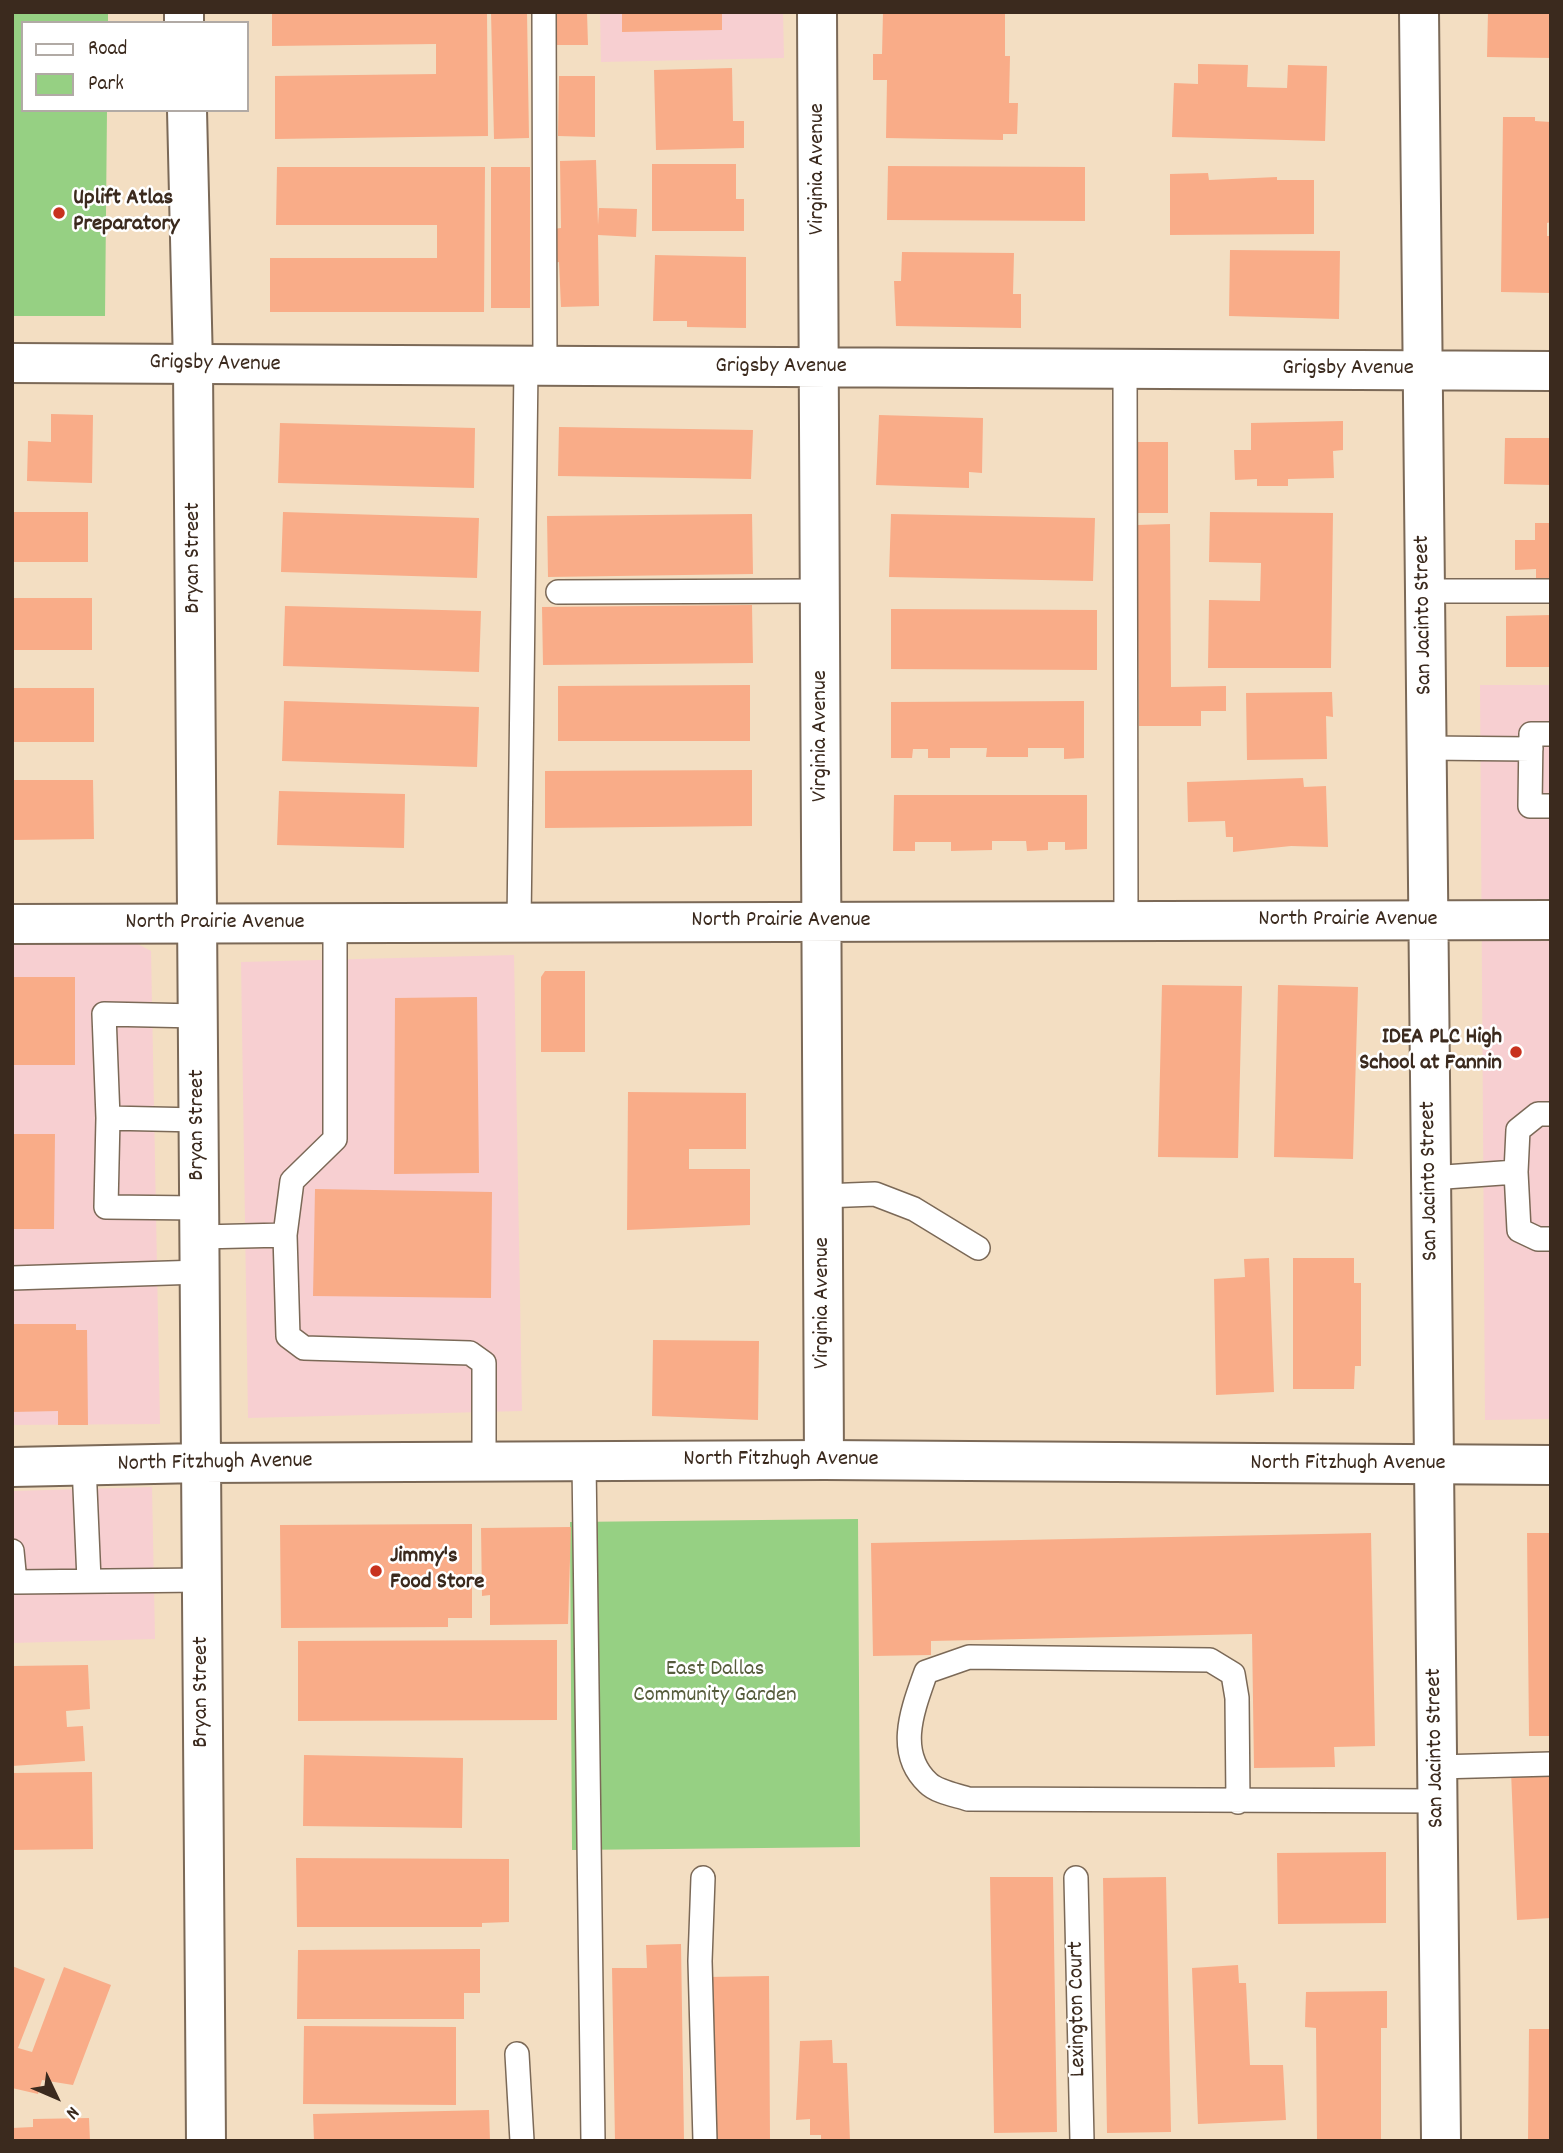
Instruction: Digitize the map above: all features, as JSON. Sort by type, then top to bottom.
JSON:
[{"type":"street","name":"Virginia Avenue","points":[[817,12],[824,1460]]},
{"type":"street","name":"San Jacinto Street","points":[[1419,12],[1441,2141]]},
{"type":"street","name":"Bryan Street","points":[[187,112],[193,366],[206,2141]]},
{"type":"street","name":"Grigsby Avenue","points":[[12,363],[1551,371]]},
{"type":"street","name":"North Prairie Avenue","points":[[12,924],[1551,920]]},
{"type":"street","name":"North Fitzhugh Avenue","points":[[12,1467],[201,1463],[824,1460],[1551,1465]]},
{"type":"lane","points":[[519,923],[544,12]]},
{"type":"lane","points":[[1125,369],[1126,921]]},
{"type":"lane","points":[[1425,592],[1551,590]]},
{"type":"lane","points":[[558,592],[821,591]]},
{"type":"lane","points":[[1551,734],[1531,734],[1530,806],[1551,806]]},
{"type":"lane","points":[[1426,748],[1531,749]]},
{"type":"lane","points":[[335,923],[335,1139],[292,1181],[285,1235],[288,1336],[304,1348],[470,1353],[484,1363],[484,1461]]},
{"type":"lane","points":[[198,1016],[104,1014],[108,1118],[106,1207],[200,1239]]},
{"type":"lane","points":[[1551,1114],[1538,1114],[1518,1130],[1516,1172],[1519,1230],[1538,1239],[1551,1239]]},
{"type":"lane","points":[[108,1118],[198,1120]]},
{"type":"lane","points":[[1431,1178],[1516,1172]]},
{"type":"lane","points":[[823,1196],[875,1194],[914,1209],[978,1248]]},
{"type":"lane","points":[[12,1278],[200,1239],[285,1235]]},
{"type":"lane","points":[[584,1462],[593,2141]]},
{"type":"lane","points":[[84,1465],[89,1580]]},
{"type":"lane","points":[[12,1551],[15,1582],[202,1580]]},
{"type":"lane","points":[[1238,1802],[1237,1698],[1233,1674],[1210,1660],[969,1657],[926,1672],[909,1717],[910,1760],[929,1785],[968,1799],[1238,1802],[1437,1784],[1551,1765]]},
{"type":"lane","points":[[704,1878],[701,1961],[705,2141]]},
{"type":"lane","name":"Lexington Court","points":[[1076,1878],[1082,2141]]},
{"type":"lane","points":[[517,2054],[522,2141]]},
{"type":"shaded area","points":[[600,12],[783,12],[784,58],[601,62]]},
{"type":"shaded area","name":"IDEA PLC High School at Fannin","points":[[1480,685],[1551,685],[1551,1419],[1485,1420]]},
{"type":"shaded area","points":[[12,940],[130,940],[151,951],[160,1424],[12,1425]]},
{"type":"shaded area","points":[[514,955],[522,1411],[248,1418],[241,962]]},
{"type":"shaded area","points":[[152,1487],[155,1639],[12,1643],[12,1491]]},
{"type":"green space","name":"Uplift Atlas Preparatory","points":[[12,12],[108,12],[108,21],[21,21],[21,112],[107,112],[105,316],[12,316]]},
{"type":"green space","name":"East Dallas Community Garden","points":[[858,1519],[860,1847],[572,1850],[570,1522]]},
{"type":"building","points":[[272,12],[487,12],[488,136],[275,139],[275,76],[436,74],[436,44],[272,46]]},
{"type":"building","points":[[491,12],[527,12],[529,138],[494,139]]},
{"type":"building","points":[[552,12],[587,12],[588,45],[553,45]]},
{"type":"building","points":[[622,12],[722,12],[722,30],[622,32]]},
{"type":"building","points":[[883,12],[1005,12],[1005,56],[1010,56],[1009,103],[1018,103],[1017,134],[1003,134],[1003,140],[886,138],[887,80],[873,80],[873,54],[882,54]]},
{"type":"building","points":[[1488,12],[1551,12],[1551,58],[1487,57]]},
{"type":"building","points":[[1198,64],[1248,65],[1247,87],[1287,88],[1288,65],[1327,66],[1325,141],[1172,137],[1174,83],[1198,84]]},
{"type":"building","points":[[732,68],[733,121],[744,121],[744,148],[656,150],[654,70]]},
{"type":"building","points":[[559,76],[595,76],[595,137],[558,136]]},
{"type":"building","points":[[1503,117],[1535,117],[1535,121],[1551,122],[1551,222],[1547,223],[1547,236],[1551,236],[1551,293],[1501,292]]},
{"type":"building","points":[[596,160],[598,225],[599,208],[637,209],[636,237],[598,235],[599,306],[561,307],[559,262],[554,263],[553,229],[561,228],[560,161]]},
{"type":"building","points":[[652,164],[736,164],[736,199],[744,199],[744,231],[652,231]]},
{"type":"building","points":[[888,166],[1085,167],[1085,221],[887,220]]},
{"type":"building","points":[[277,167],[485,167],[484,312],[270,312],[270,258],[437,258],[437,225],[276,225]]},
{"type":"building","points":[[491,167],[530,167],[530,308],[491,308]]},
{"type":"building","points":[[1208,173],[1209,180],[1277,177],[1277,180],[1314,180],[1314,234],[1170,235],[1170,174]]},
{"type":"building","points":[[1230,250],[1340,251],[1339,319],[1229,316]]},
{"type":"building","points":[[902,252],[1014,253],[1013,294],[1021,294],[1021,328],[896,326],[894,281],[901,281]]},
{"type":"building","points":[[655,255],[746,257],[746,328],[687,327],[687,321],[653,321]]},
{"type":"building","points":[[51,414],[93,415],[92,483],[27,481],[28,441],[51,442]]},
{"type":"building","points":[[879,415],[983,418],[982,473],[969,472],[969,488],[876,485]]},
{"type":"building","points":[[1343,421],[1343,450],[1333,451],[1334,478],[1288,479],[1288,486],[1257,486],[1257,479],[1235,480],[1234,450],[1251,450],[1251,423]]},
{"type":"building","points":[[280,423],[475,428],[474,488],[278,483]]},
{"type":"building","points":[[559,427],[753,430],[751,479],[558,476]]},
{"type":"building","points":[[1505,438],[1551,438],[1551,485],[1504,484]]},
{"type":"building","points":[[1131,442],[1168,442],[1168,513],[1131,513]]},
{"type":"building","points":[[12,512],[88,512],[88,562],[12,562]]},
{"type":"building","points":[[283,512],[479,518],[477,578],[281,572]]},
{"type":"building","points":[[1210,512],[1333,513],[1331,668],[1208,668],[1209,600],[1260,601],[1261,563],[1209,562]]},
{"type":"building","points":[[752,514],[753,574],[548,577],[547,516]]},
{"type":"building","points":[[891,514],[1095,518],[1093,581],[889,577]]},
{"type":"building","points":[[1535,523],[1551,523],[1551,583],[1536,584],[1536,569],[1515,570],[1515,540],[1535,540]]},
{"type":"building","points":[[1170,524],[1171,687],[1226,686],[1226,711],[1201,711],[1201,726],[1139,726],[1137,525]]},
{"type":"building","points":[[12,598],[92,598],[92,650],[12,650]]},
{"type":"building","points":[[752,605],[753,663],[543,665],[542,607]]},
{"type":"building","points":[[285,606],[481,611],[479,672],[283,666]]},
{"type":"building","points":[[891,609],[1097,610],[1097,670],[891,669]]},
{"type":"building","points":[[1551,615],[1551,667],[1506,667],[1506,616]]},
{"type":"building","points":[[750,685],[750,741],[558,741],[558,686]]},
{"type":"building","points":[[12,688],[94,688],[94,742],[12,742]]},
{"type":"building","points":[[1332,692],[1333,717],[1326,716],[1327,759],[1247,760],[1246,693]]},
{"type":"building","points":[[284,701],[479,707],[477,767],[282,761]]},
{"type":"building","points":[[1084,701],[1084,758],[1064,759],[1064,748],[1028,748],[1028,757],[986,757],[987,748],[950,748],[950,758],[928,758],[928,749],[913,749],[912,758],[891,758],[891,702]]},
{"type":"building","points":[[752,770],[752,826],[545,828],[545,771]]},
{"type":"building","points":[[1303,778],[1304,787],[1326,786],[1328,847],[1291,846],[1233,852],[1233,837],[1226,837],[1225,821],[1188,822],[1187,782]]},
{"type":"building","points":[[12,780],[93,780],[94,839],[12,840]]},
{"type":"building","points":[[279,791],[405,794],[404,848],[277,845]]},
{"type":"building","points":[[894,795],[1087,795],[1087,849],[1065,850],[1065,842],[1048,842],[1048,850],[1027,851],[1026,841],[992,841],[992,850],[951,851],[951,842],[915,842],[915,851],[893,851]]},
{"type":"building","points":[[545,971],[585,971],[585,1052],[541,1052],[541,977]]},
{"type":"building","points":[[12,977],[75,977],[75,1065],[12,1065]]},
{"type":"building","points":[[1162,985],[1242,986],[1238,1158],[1158,1157]]},
{"type":"building","points":[[1278,985],[1358,987],[1353,1159],[1274,1157]]},
{"type":"building","points":[[477,997],[479,1173],[394,1174],[395,998]]},
{"type":"building","points":[[628,1092],[746,1093],[746,1149],[689,1149],[689,1169],[750,1169],[750,1225],[627,1230]]},
{"type":"building","points":[[12,1134],[55,1134],[54,1229],[12,1229]]},
{"type":"building","points":[[315,1189],[492,1192],[491,1298],[313,1296]]},
{"type":"building","points":[[1269,1258],[1274,1392],[1216,1395],[1214,1279],[1245,1277],[1244,1259]]},
{"type":"building","points":[[1293,1258],[1354,1258],[1354,1283],[1361,1283],[1361,1366],[1355,1366],[1354,1389],[1293,1389]]},
{"type":"building","points":[[12,1324],[76,1324],[76,1330],[87,1330],[88,1425],[58,1425],[58,1411],[12,1412]]},
{"type":"building","points":[[653,1340],[759,1341],[758,1420],[652,1416]]},
{"type":"building","name":"Jimmy's Food Store","points":[[472,1524],[472,1618],[448,1618],[448,1627],[281,1628],[280,1525]]},
{"type":"building","points":[[571,1527],[568,1624],[490,1625],[490,1595],[482,1596],[481,1528]]},
{"type":"building","points":[[1371,1533],[1375,1746],[1334,1747],[1335,1767],[1254,1768],[1252,1634],[931,1641],[931,1655],[873,1656],[871,1543]]},
{"type":"building","points":[[1527,1533],[1551,1533],[1551,1736],[1529,1736]]},
{"type":"building","points":[[557,1640],[557,1720],[298,1721],[298,1641]]},
{"type":"building","points":[[88,1665],[90,1709],[66,1711],[67,1727],[83,1726],[85,1761],[12,1766],[12,1666]]},
{"type":"building","points":[[304,1755],[463,1758],[462,1828],[303,1826]]},
{"type":"building","points":[[1551,1769],[1551,1918],[1517,1920],[1511,1771]]},
{"type":"building","points":[[92,1772],[93,1849],[12,1850],[12,1773]]},
{"type":"building","points":[[1386,1852],[1386,1923],[1278,1924],[1277,1853]]},
{"type":"building","points":[[296,1858],[509,1859],[509,1922],[482,1923],[482,1927],[297,1927]]},
{"type":"building","points":[[990,1877],[1053,1877],[1057,2132],[994,2133]]},
{"type":"building","points":[[1166,1877],[1171,2132],[1107,2133],[1103,1878]]},
{"type":"building","points":[[681,1944],[684,2141],[615,2141],[612,1968],[647,1968],[646,1945]]},
{"type":"building","points":[[480,1949],[480,1993],[464,1993],[464,2019],[297,2019],[298,1950]]},
{"type":"building","points":[[1238,1965],[1239,1983],[1246,1983],[1250,2065],[1283,2065],[1286,2120],[1198,2124],[1192,1968]]},
{"type":"building","points":[[12,1966],[45,1979],[18,2048],[32,2052],[64,1967],[111,1985],[73,2085],[42,2080],[38,2094],[12,2088]]},
{"type":"building","points":[[769,1976],[770,2141],[710,2141],[708,1977]]},
{"type":"building","points":[[1387,1991],[1387,2028],[1381,2028],[1381,2141],[1317,2141],[1316,2028],[1305,2027],[1306,1992]]},
{"type":"building","points":[[304,2026],[456,2027],[456,2105],[303,2104]]},
{"type":"building","points":[[1529,2029],[1551,2029],[1551,2141],[1528,2141]]},
{"type":"building","points":[[832,2040],[833,2063],[847,2063],[850,2141],[821,2141],[821,2135],[810,2135],[810,2119],[796,2120],[800,2041]]},
{"type":"building","points":[[489,2110],[490,2141],[314,2141],[313,2114]]},
{"type":"building","points":[[89,2118],[90,2141],[12,2141],[12,2128],[33,2127],[33,2119]]},
{"type":"place","name":"Uplift Atlas Preparatory","points":[[59,213]]},
{"type":"place","name":"IDEA PLC High School at Fannin","points":[[1516,1052]]},
{"type":"place","name":"Jimmy's Food Store","points":[[376,1571]]}]
